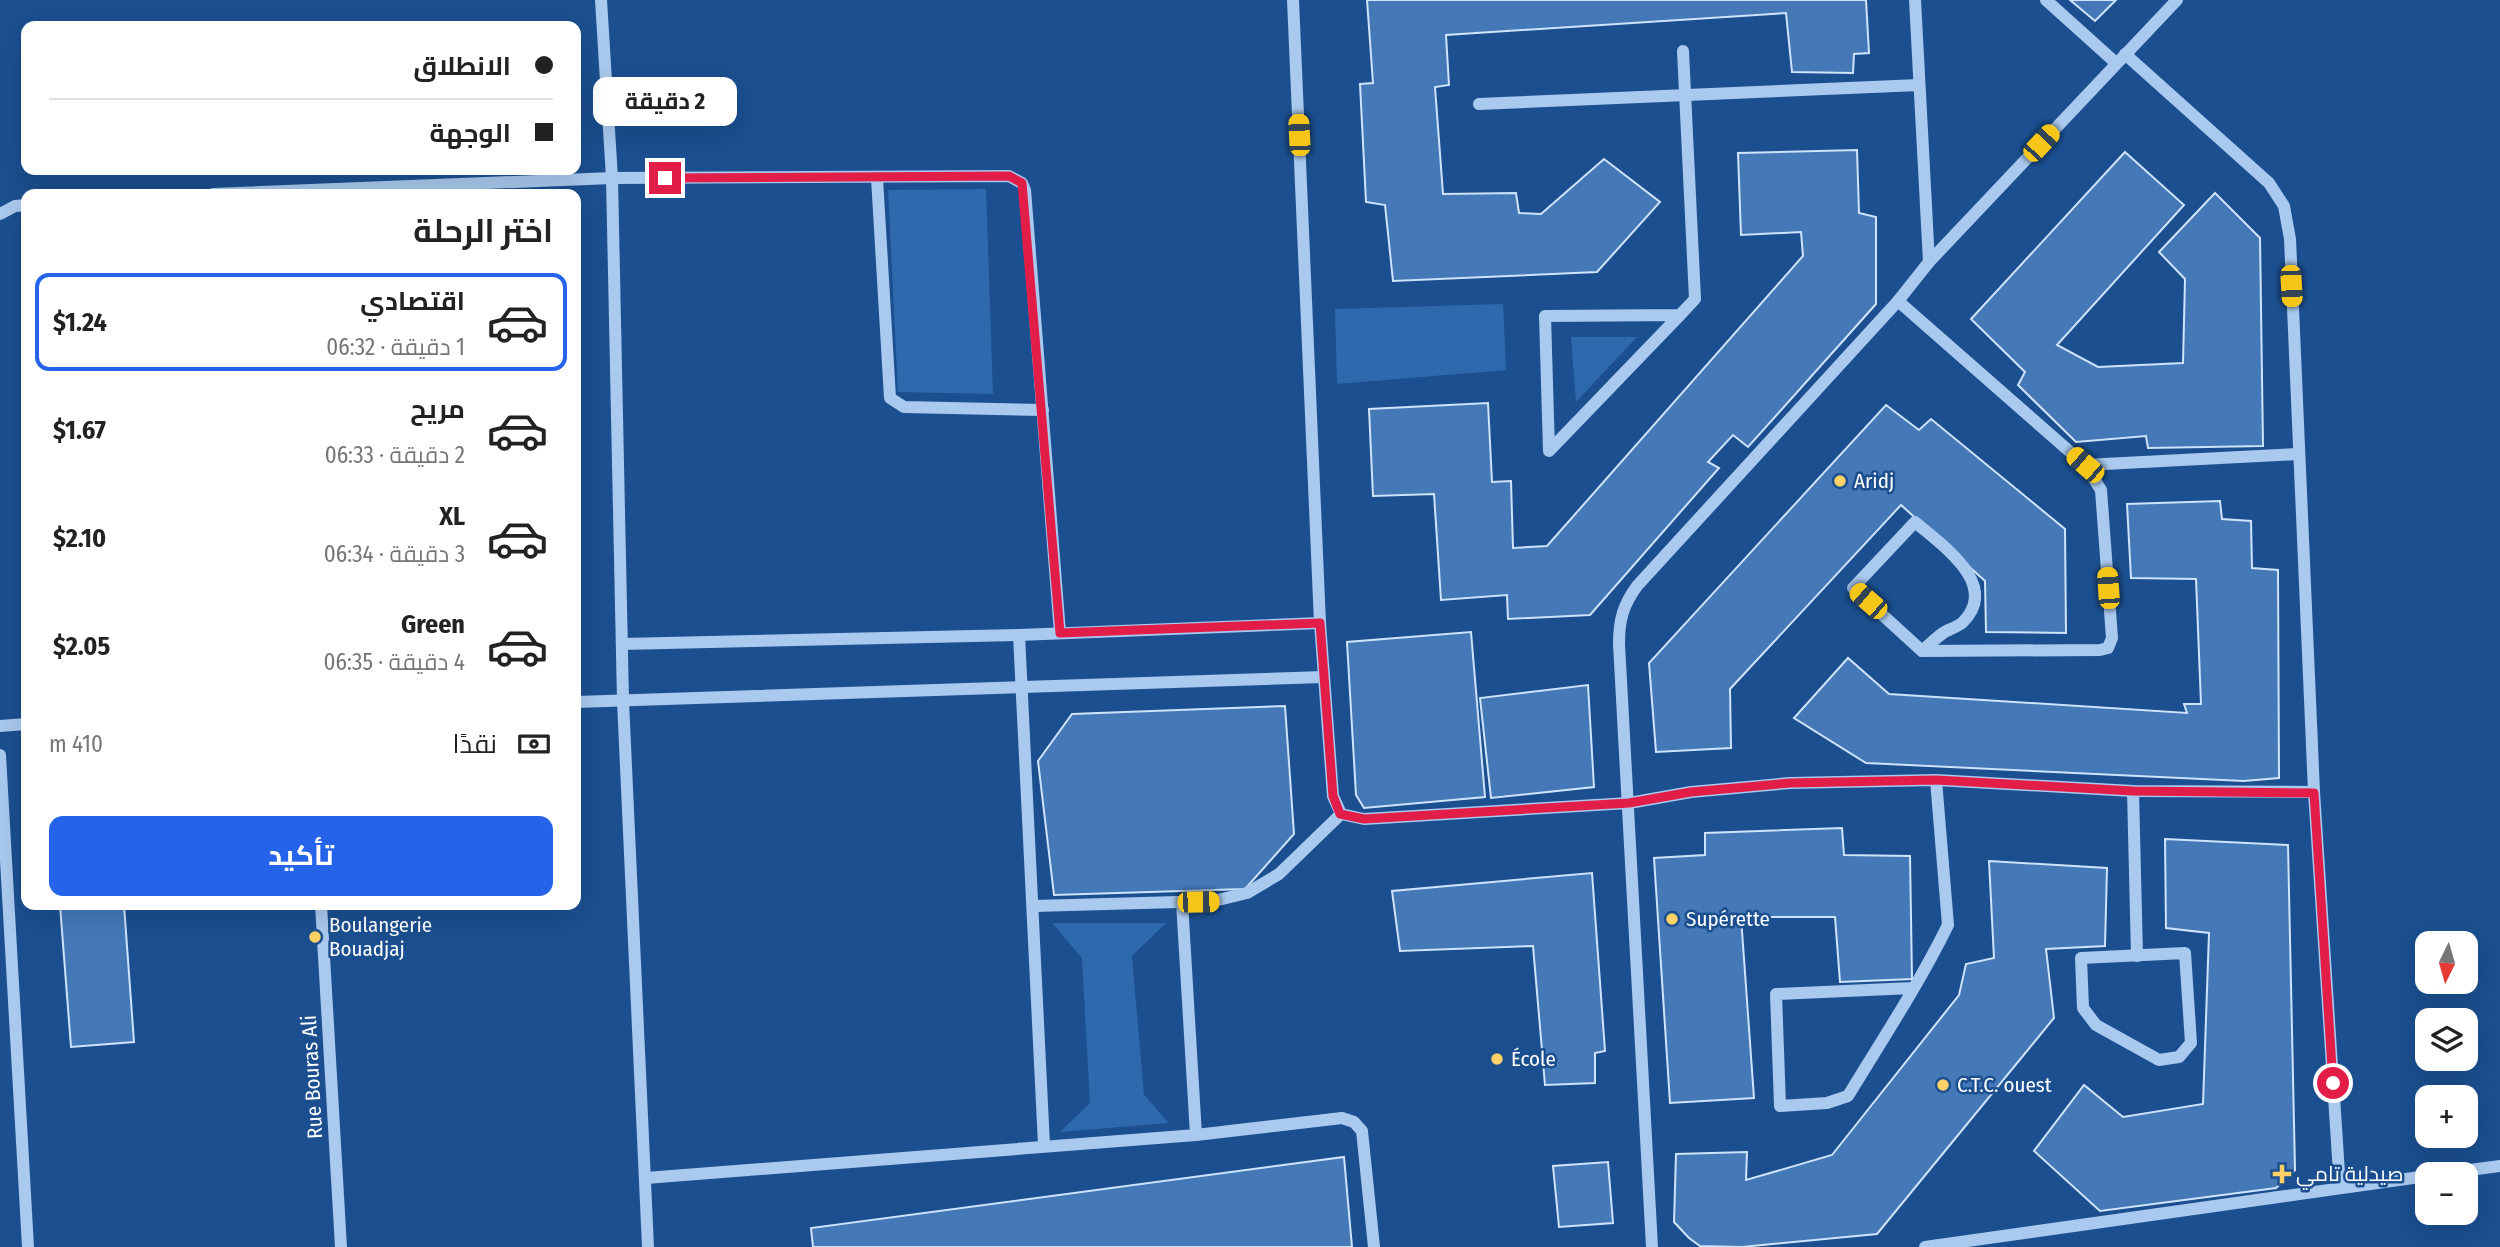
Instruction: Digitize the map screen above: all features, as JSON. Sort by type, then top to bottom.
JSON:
[{"type":"street","points":[[601,0],[612,178],[623,701],[648,1247]]},
{"type":"street","points":[[1293,0],[1320,623],[1333,796],[1340,814]]},
{"type":"street","points":[[1915,0],[1929,262]]},
{"type":"street","points":[[2046,0],[2269,183],[2284,206],[2290,239],[2314,793],[2340,1188]]},
{"type":"street","points":[[1652,1247],[1619,643],[1624,604],[1637,586],[1898,301],[1929,262],[2177,0]]},
{"type":"street","points":[[1680,315],[1545,316],[1549,450],[1596,402],[1680,315],[1695,299],[1683,51]]},
{"type":"street","points":[[1479,104],[1919,85]]},
{"type":"street","points":[[370,189],[612,178],[1009,176],[1022,183],[1060,633]]},
{"type":"street","points":[[877,178],[890,398],[904,407],[1043,410]]},
{"type":"street","points":[[0,214],[21,205]]},
{"type":"street","points":[[1898,301],[2085,465],[2101,490],[2112,638],[2108,648],[1922,651],[1853,588],[1915,522],[1962,562],[1974,587],[1973,605],[1962,622],[1944,632],[1922,651]]},
{"type":"street","points":[[2085,465],[2298,454]]},
{"type":"street","points":[[622,645],[1019,635],[1320,623]]},
{"type":"street","points":[[1019,635],[1044,1145]]},
{"type":"street","points":[[581,702],[1324,677]]},
{"type":"street","points":[[0,726],[21,724]]},
{"type":"street","points":[[0,755],[28,1247]]},
{"type":"street","points":[[1340,814],[1364,819],[1629,803],[1691,792],[1790,783],[1936,780],[2133,791],[2314,793]]},
{"type":"street","points":[[1913,988],[1776,993],[1780,1106],[1827,1103],[1848,1096],[1913,988],[1948,925],[1936,780]]},
{"type":"street","points":[[2133,791],[2137,956]]},
{"type":"street","points":[[1034,906],[1214,901],[1247,893],[1279,874],[1340,814]]},
{"type":"street","points":[[1182,902],[1196,1135]]},
{"type":"street","name":"Rue Bouras Ali","points":[[321,910],[341,1247]]},
{"type":"street","points":[[2185,953],[2191,1043],[2179,1057],[2159,1060],[2096,1025],[2083,1008],[2081,958],[2137,956],[2185,953]]},
{"type":"street","points":[[646,1178],[1196,1135],[1342,1118],[1354,1122],[1362,1131],[1374,1247]]},
{"type":"street","points":[[2478,1169],[2500,1166]]},
{"type":"street","points":[[1925,1247],[2415,1178]]},
{"type":"shaded area","points":[[986,189],[993,394],[898,392],[888,190]]},
{"type":"shaded area","points":[[1503,304],[1506,370],[1337,384],[1335,309]]},
{"type":"shaded area","points":[[1571,337],[1637,337],[1576,402]]},
{"type":"shaded area","points":[[1052,923],[1166,923],[1132,956],[1144,1095],[1169,1123],[1060,1132],[1090,1103],[1082,958]]},
{"type":"building","points":[[1367,0],[1866,0],[1869,53],[1854,54],[1853,73],[1792,72],[1786,13],[1446,35],[1449,85],[1435,87],[1443,194],[1516,193],[1519,213],[1541,214],[1604,159],[1660,202],[1597,272],[1393,281],[1385,205],[1366,202],[1360,84],[1373,83]]},
{"type":"building","points":[[2070,0],[2116,0],[2095,21]]},
{"type":"building","points":[[1857,150],[1859,213],[1876,217],[1876,304],[1748,447],[1733,435],[1708,462],[1719,468],[1590,615],[1508,619],[1507,595],[1441,600],[1434,494],[1373,496],[1369,409],[1488,403],[1492,482],[1511,481],[1513,548],[1547,546],[1803,256],[1801,232],[1741,235],[1738,153]]},
{"type":"building","points":[[2125,152],[2184,205],[2057,345],[2098,367],[2183,363],[2185,279],[2159,252],[2215,193],[2260,238],[2263,446],[2148,448],[2146,436],[2076,442],[2018,385],[2025,372],[1971,319]]},
{"type":"building","points":[[1886,405],[1919,430],[1931,419],[2065,529],[2066,633],[1986,632],[1985,581],[1901,505],[1730,689],[1731,748],[1656,752],[1649,663]]},
{"type":"building","points":[[2220,501],[2222,519],[2251,521],[2252,568],[2278,570],[2279,778],[2244,781],[1866,763],[1794,718],[1848,658],[1889,694],[2187,713],[2184,704],[2201,704],[2196,579],[2131,578],[2127,504]]},
{"type":"building","points":[[1471,632],[1485,797],[1364,808],[1356,795],[1347,642]]},
{"type":"building","points":[[1588,685],[1594,787],[1491,798],[1480,698]]},
{"type":"building","points":[[1285,706],[1294,834],[1245,889],[1054,895],[1038,761],[1072,714]]},
{"type":"building","points":[[1842,828],[1844,855],[1910,856],[1912,979],[1840,982],[1835,917],[1741,917],[1754,1098],[1670,1103],[1654,858],[1705,855],[1705,833]]},
{"type":"building","points":[[2165,839],[2288,845],[2295,1170],[2276,1188],[2100,1211],[2034,1151],[2084,1085],[2123,1117],[2203,1104],[2209,933],[2166,928]]},
{"type":"building","name":"C.T.C. ouest","points":[[1989,861],[2107,868],[2105,946],[2046,949],[2054,1018],[1877,1234],[1742,1247],[1700,1246],[1689,1238],[1674,1222],[1676,1154],[1747,1152],[1746,1180],[1832,1155],[1959,995],[1966,964],[1994,958]]},
{"type":"building","points":[[1592,873],[1605,1051],[1595,1053],[1595,1083],[1545,1085],[1533,946],[1400,951],[1392,891]]},
{"type":"building","points":[[60,910],[124,910],[134,1042],[71,1047]]},
{"type":"building","points":[[1344,1157],[1352,1247],[813,1247],[811,1228]]},
{"type":"building","points":[[1608,1162],[1613,1223],[1559,1227],[1553,1166]]},
{"type":"place","name":"Aridj","points":[[1840,481]]},
{"type":"place","name":"Supérette","points":[[1672,919]]},
{"type":"place","name":"Boulangerie Bouadjaj","points":[[315,937]]},
{"type":"place","name":"École","points":[[1497,1059]]},
{"type":"place","name":"C.T.C. ouest","points":[[1943,1085]]},
{"type":"place","name":"صيدلية تامي","points":[[2282,1174]]},
{"type":"route","points":[[665,178],[1009,176],[1022,183],[1025,190],[1060,633],[1320,623],[1333,796],[1340,814],[1364,819],[1629,803],[1691,792],[1790,783],[1936,780],[2133,791],[2314,793],[2333,1083]]}]
